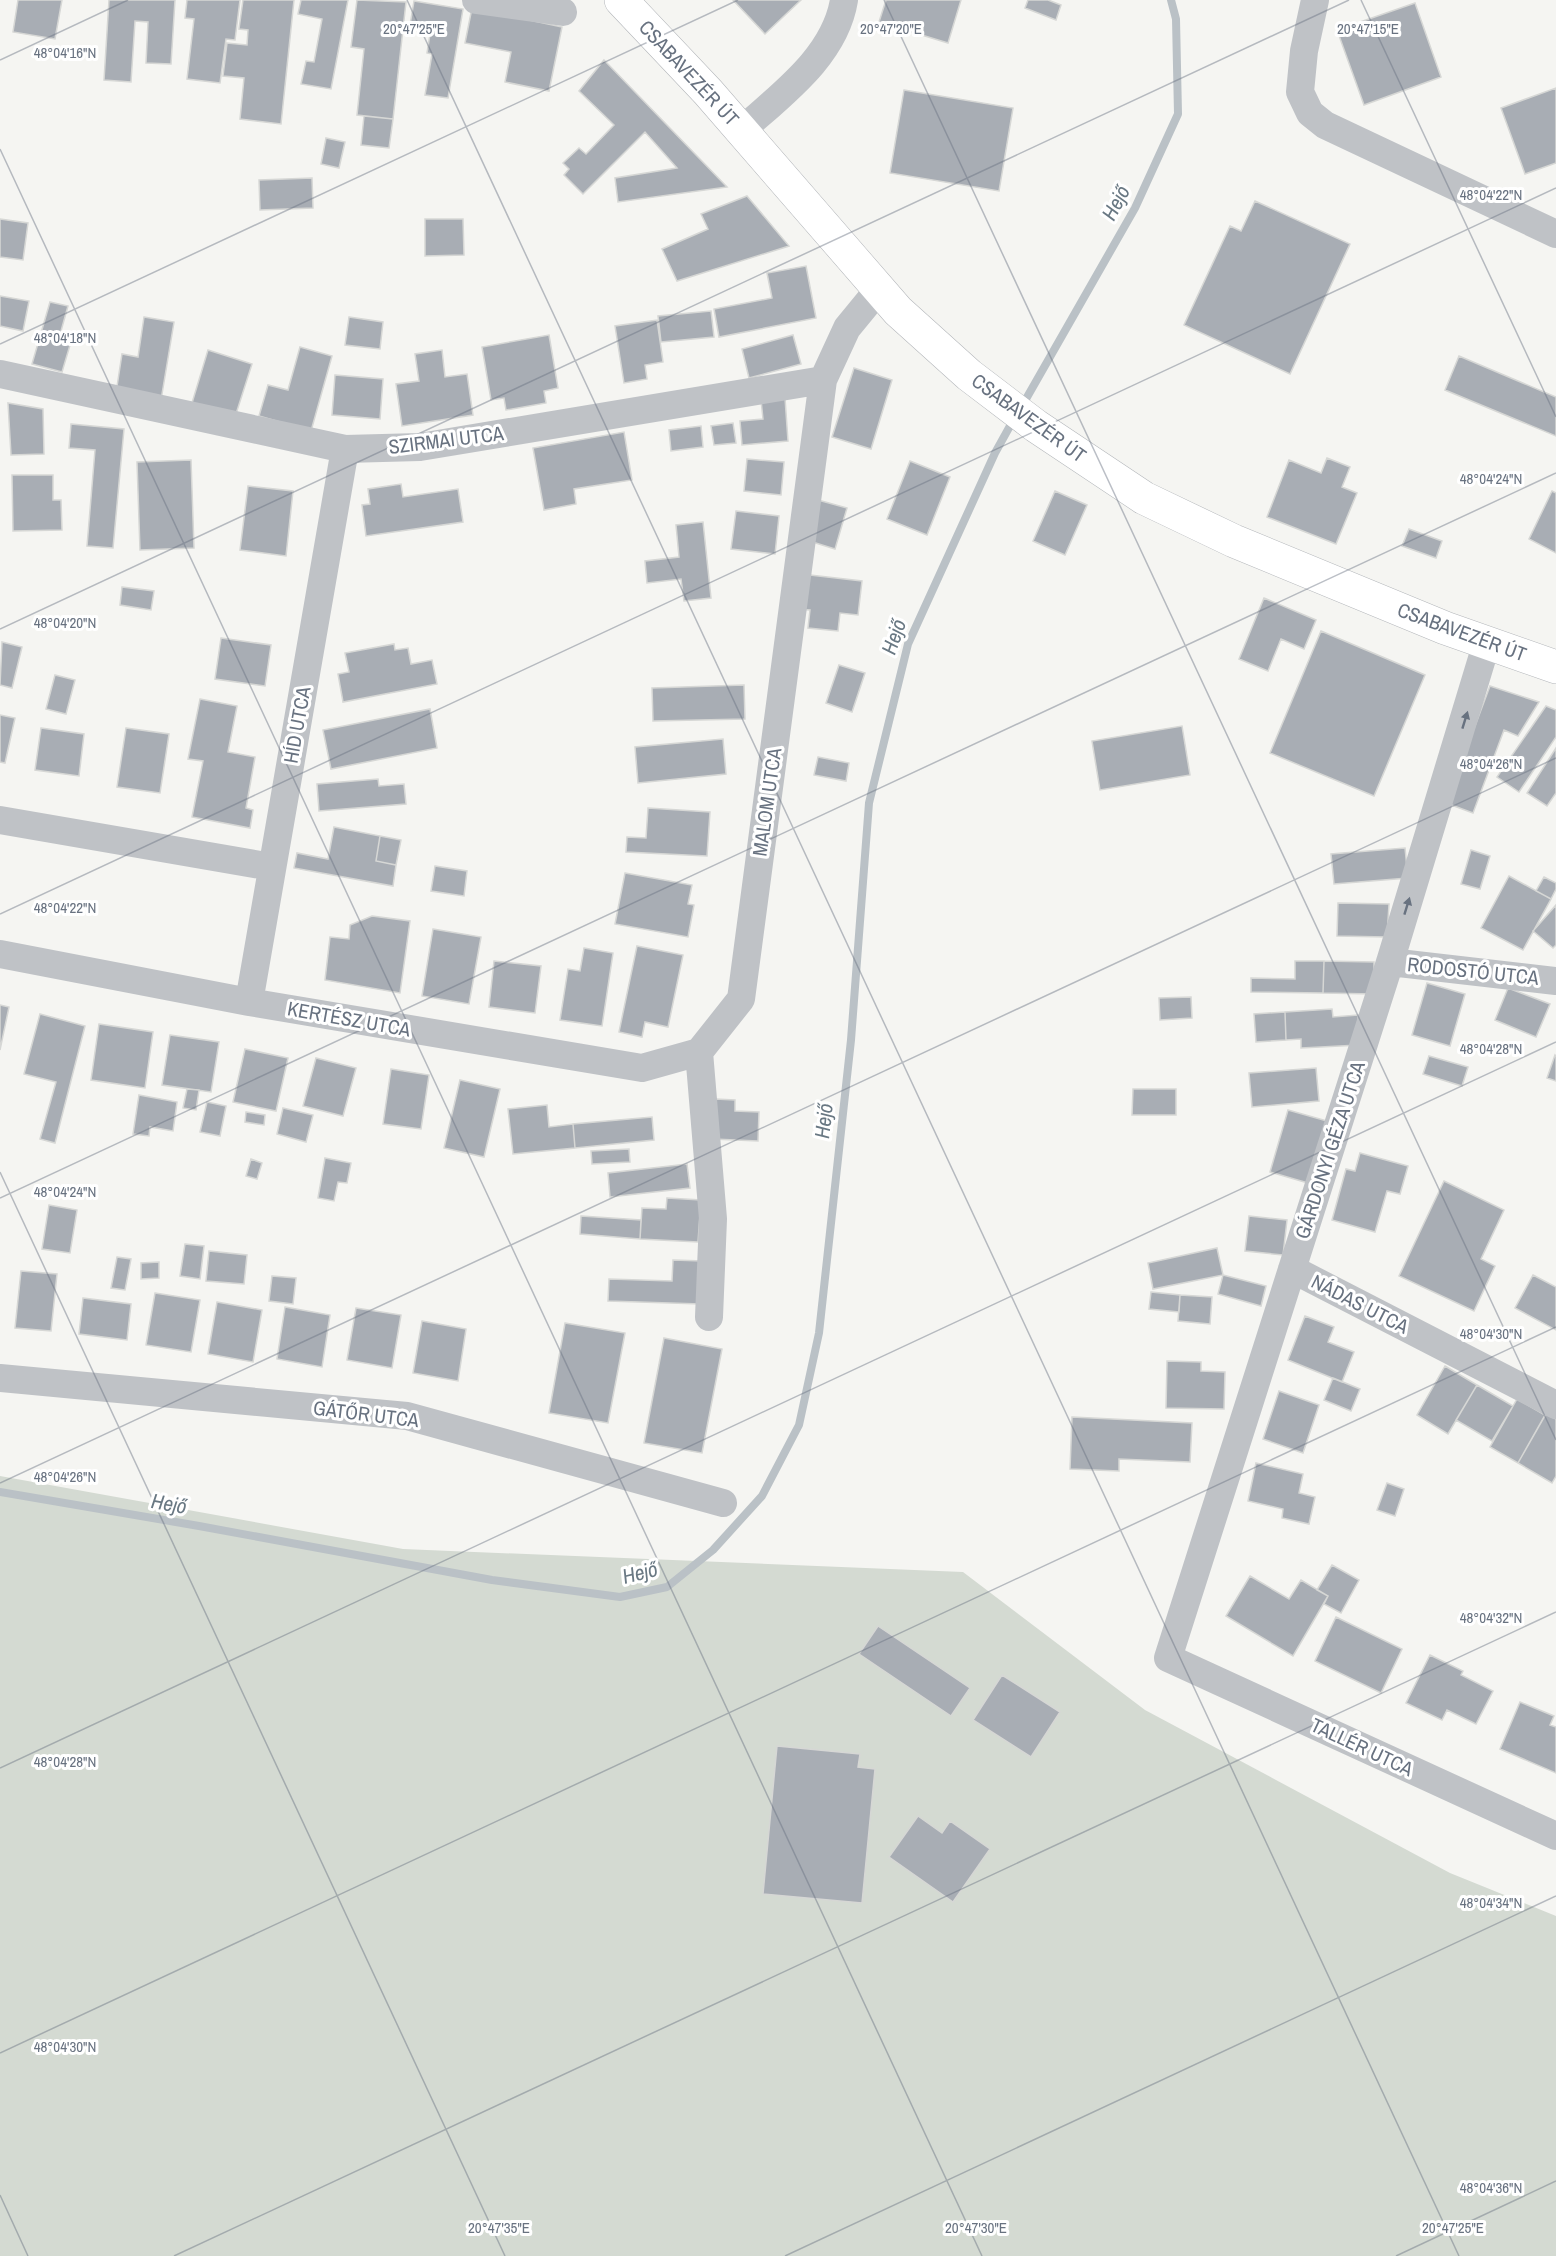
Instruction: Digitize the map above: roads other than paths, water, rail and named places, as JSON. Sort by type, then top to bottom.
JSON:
[{"type":"main road","name":"CSABAVEZÉR ÚT","points":[[621,0],[742,130],[898,311],[951,359],[1036,426],[1144,498],[1234,542],[1445,628],[1556,668]]},
{"type":"street","points":[[477,0],[563,12]]},
{"type":"street","points":[[742,130],[809,68],[828,44],[844,0]]},
{"type":"street","points":[[1315,0],[1304,51],[1300,92],[1310,112],[1325,125],[1556,234]]},
{"type":"street","name":"MALOM UTCA","points":[[699,1052],[741,999],[823,380],[847,328],[879,290]]},
{"type":"street","name":"SZIRMAI UTCA","points":[[0,374],[345,449],[420,447],[823,380]]},
{"type":"street","name":"HÍD UTCA","points":[[249,1002],[345,449]]},
{"type":"street","name":"GÁRDONYI GÉZA UTCA","points":[[1168,1658],[1390,962],[1487,642]]},
{"type":"street","points":[[0,820],[272,867]]},
{"type":"street","name":"KERTÉSZ UTCA","points":[[0,954],[249,1002],[642,1068],[699,1052]]},
{"type":"street","name":"RODOSTÓ UTCA","points":[[1390,962],[1556,981]]},
{"type":"street","points":[[699,1052],[713,1219],[710,1317]]},
{"type":"street","name":"NÁDAS UTCA","points":[[1292,1269],[1556,1405]]},
{"type":"street","name":"GÁTŐR UTCA","points":[[0,1378],[406,1416],[723,1503]]},
{"type":"street","name":"TALLÉR UTCA","points":[[1168,1658],[1556,1836]]},
{"type":"waterway","name":"Hejő","points":[[1022,406],[1135,208],[1178,114],[1176,19],[1171,0]]},
{"type":"waterway","name":"Hejő","points":[[0,1492],[492,1580],[620,1597],[667,1587],[713,1550],[762,1496],[799,1425],[819,1333],[851,1040],[869,803],[908,644],[995,453],[1015,417]]}]
